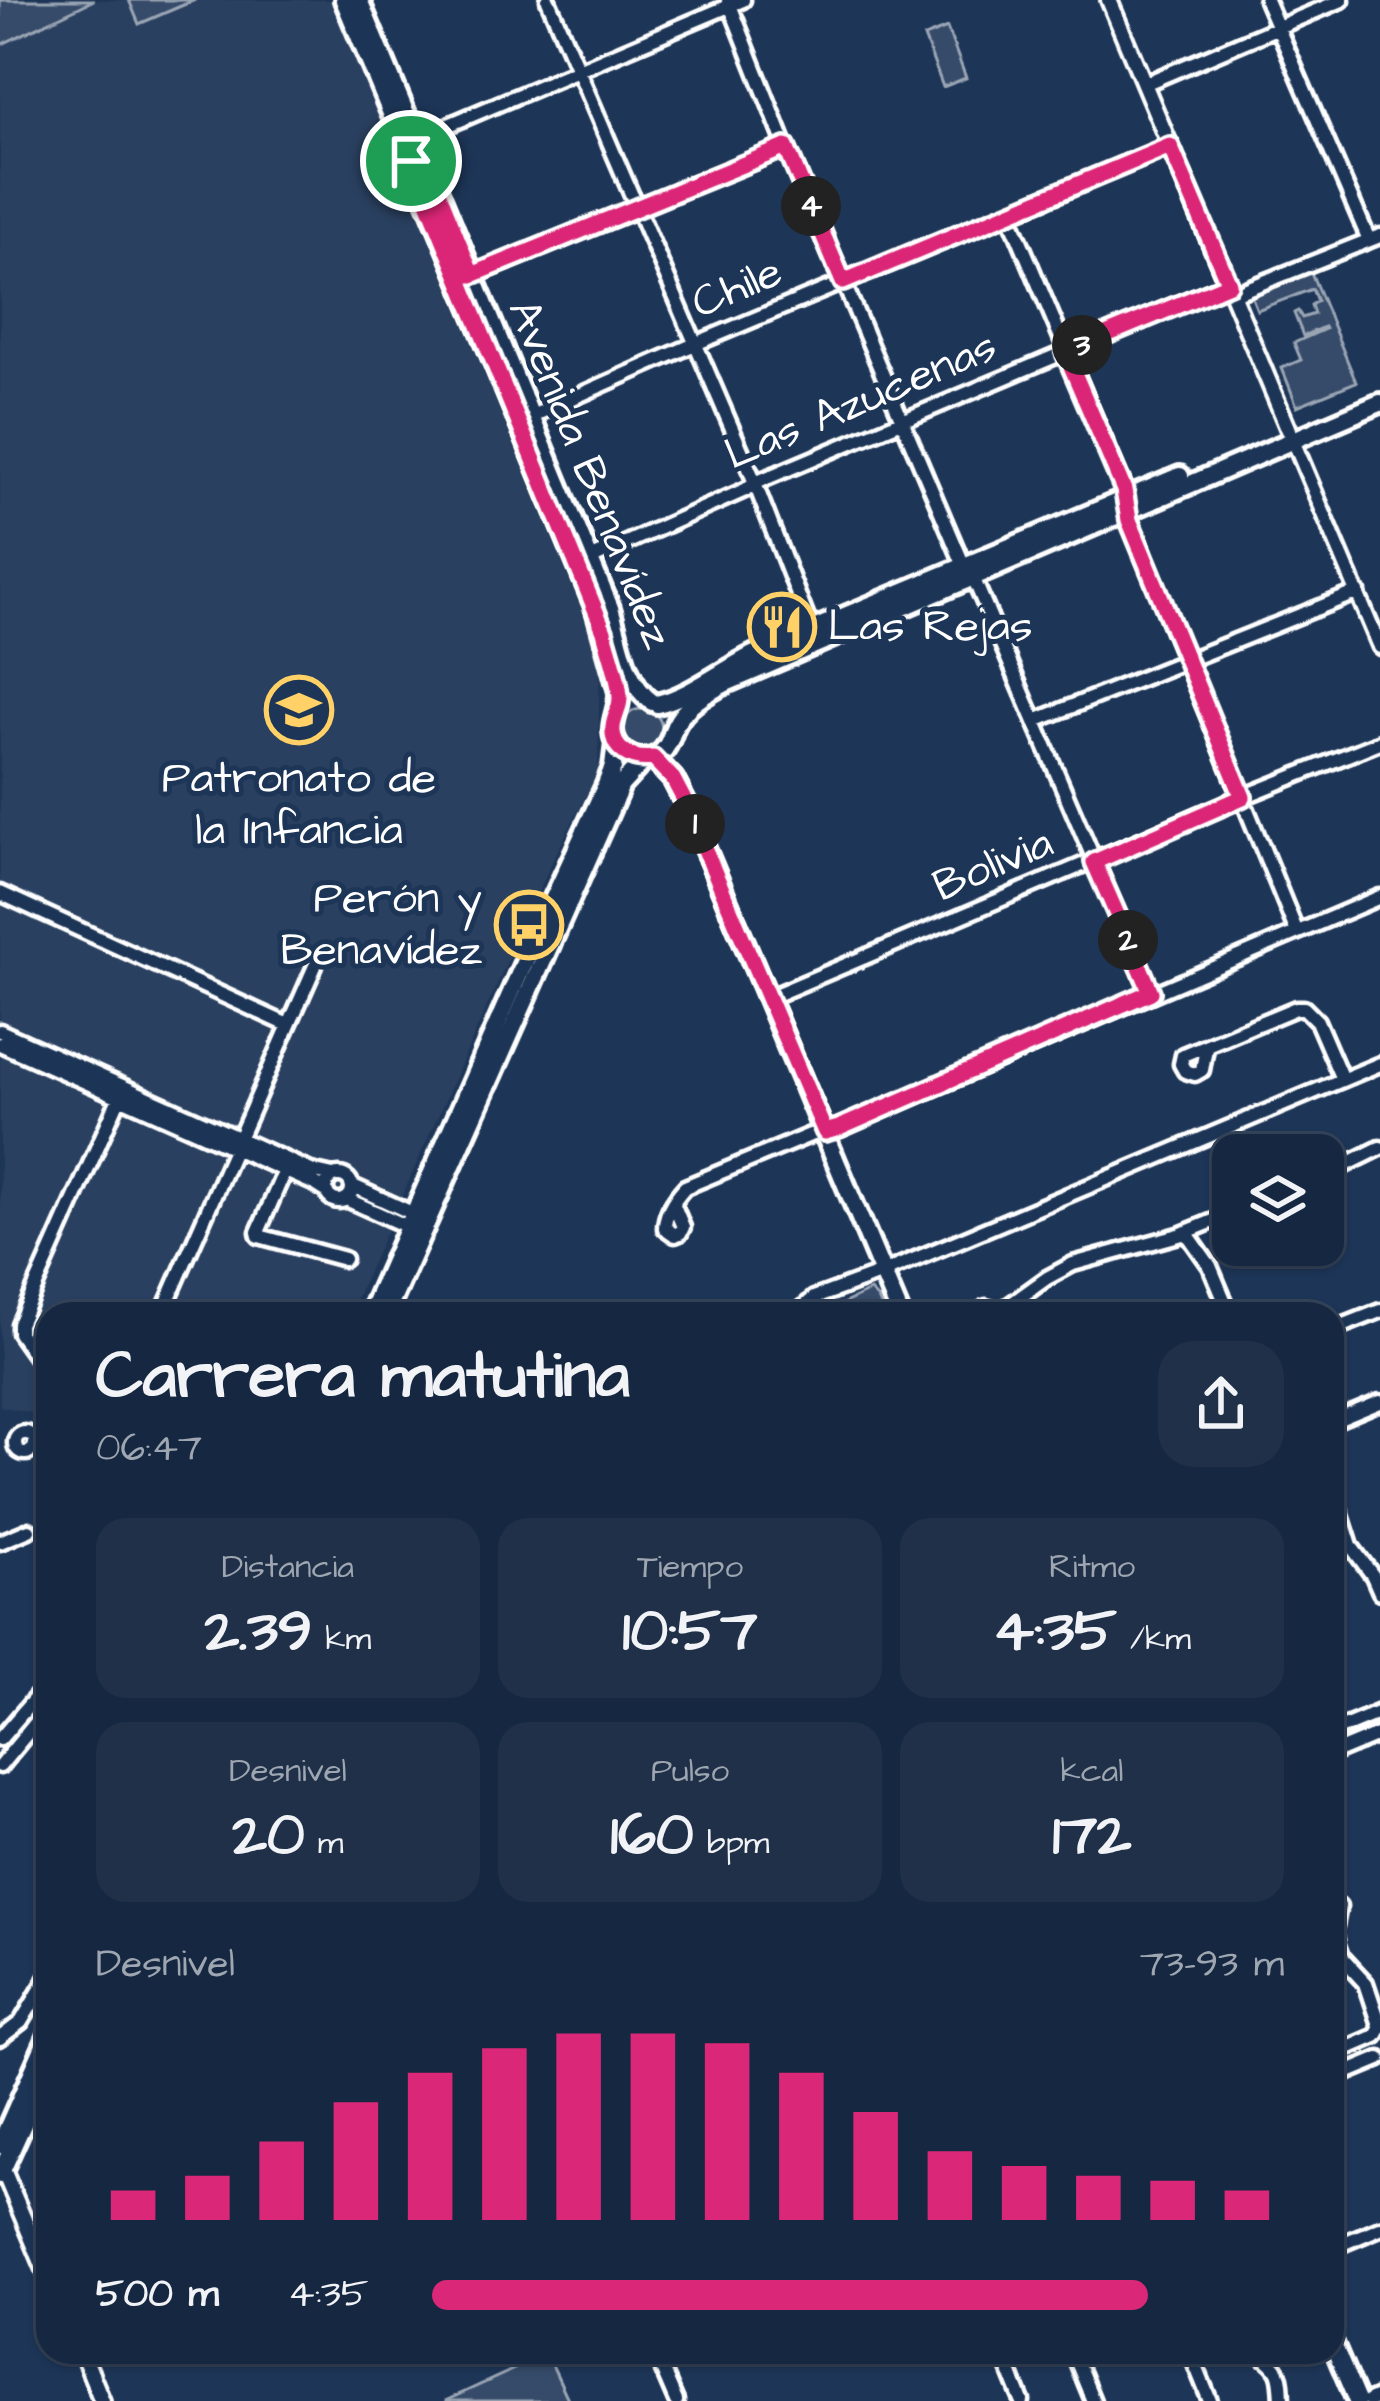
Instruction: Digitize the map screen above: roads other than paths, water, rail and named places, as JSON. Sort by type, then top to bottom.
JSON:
[{"type":"main road","name":"Avenida Benavídez","points":[[344,0],[532,416],[610,608],[634,682],[655,703]]},
{"type":"main road","name":"Avenida Benavídez","points":[[360,0],[410,141],[594,602],[620,692],[618,713]]},
{"type":"main road","points":[[391,1302],[621,785],[648,759],[664,751],[693,704],[726,682],[1380,392]]},
{"type":"main road","points":[[1291,435],[1380,403]]},
{"type":"main road","points":[[375,1302],[606,785],[613,767],[618,713],[633,702],[674,699],[734,663],[969,572]]},
{"type":"main road","points":[[655,703],[668,715],[683,798]]},
{"type":"main road","points":[[616,743],[628,755],[648,759],[673,779],[683,798],[895,1302]]},
{"type":"main road","points":[[0,2145],[36,2065]]},
{"type":"main road","points":[[1,2169],[36,2095]]},
{"type":"main road","points":[[1341,2364],[1357,2401]]},
{"type":"street","points":[[548,0],[812,631]]},
{"type":"street","points":[[1109,0],[1380,647]]},
{"type":"street","points":[[1266,0],[1374,238]]},
{"type":"street","points":[[1144,84],[1342,0]]},
{"type":"street","points":[[410,141],[734,2],[786,147],[1151,992]]},
{"type":"street","name":"Chile","points":[[532,416],[1170,146]]},
{"type":"street","points":[[472,275],[786,147]]},
{"type":"street","points":[[1009,214],[1296,930]]},
{"type":"street","name":"Las Azucenas","points":[[590,559],[1065,352],[1374,238]]},
{"type":"street","points":[[1035,721],[1358,592]]},
{"type":"street","name":"Bolivia","points":[[767,998],[1380,742]]},
{"type":"street","points":[[0,893],[288,1025]]},
{"type":"street","points":[[673,1203],[685,1187],[810,1135],[839,1128],[1380,897]]},
{"type":"street","points":[[167,1302],[314,966]]},
{"type":"street","points":[[1205,1048],[1304,1008],[1317,1022],[1342,1079]]},
{"type":"street","points":[[2,1041],[237,1143],[311,1171],[345,1175],[350,1192],[411,1220]]},
{"type":"street","points":[[810,1302],[1380,1064]]},
{"type":"street","points":[[36,1357],[19,1333],[19,1324],[122,1092]]},
{"type":"street","points":[[237,1143],[326,1191],[335,1201],[350,1192]]},
{"type":"street","points":[[1344,1166],[1380,1148]]},
{"type":"street","points":[[285,1170],[259,1236],[344,1259]]},
{"type":"street","points":[[326,1191],[333,1176]]},
{"type":"street","points":[[1014,1302],[1073,1264],[1212,1222]]},
{"type":"street","points":[[1186,1232],[1210,1266],[1225,1302]]},
{"type":"street","points":[[1344,1325],[1380,1311]]},
{"type":"street","points":[[1344,1417],[1380,1402]]},
{"type":"street","points":[[1344,1524],[1351,1546],[1380,1592]]},
{"type":"street","points":[[0,1542],[29,1529]]},
{"type":"street","points":[[0,1766],[4,1745],[36,1700]]},
{"type":"street","points":[[1344,1727],[1380,1712]]},
{"type":"street","points":[[4,1745],[36,1718]]},
{"type":"street","points":[[1344,1749],[1380,1735]]},
{"type":"street","points":[[1344,1958],[1366,1983],[1380,2027],[1376,2036],[1344,2050]]},
{"type":"street","points":[[0,2038],[21,2021],[36,1997]]},
{"type":"street","points":[[1344,2074],[1380,2059]]},
{"type":"street","points":[[1,2169],[36,2245]]},
{"type":"street","points":[[1344,2243],[1380,2228]]},
{"type":"street","points":[[32,2234],[36,2232]]},
{"type":"street","points":[[87,2364],[102,2401]]},
{"type":"street","points":[[660,2364],[676,2401]]},
{"type":"street","points":[[1007,2364],[1022,2401]]},
{"type":"street","points":[[1078,2364],[1093,2401]]},
{"type":"street","points":[[1195,2364],[1210,2401]]},
{"type":"street","points":[[1276,2364],[1282,2401]]},
{"type":"street","points":[[1369,2401],[1380,2396]]},
{"type":"place","name":"Las Rejas","points":[[782,627]]},
{"type":"place","name":"Patronato de la Infancia","points":[[299,710]]},
{"type":"place","name":"Perón y Benavídez","points":[[529,925]]}]
